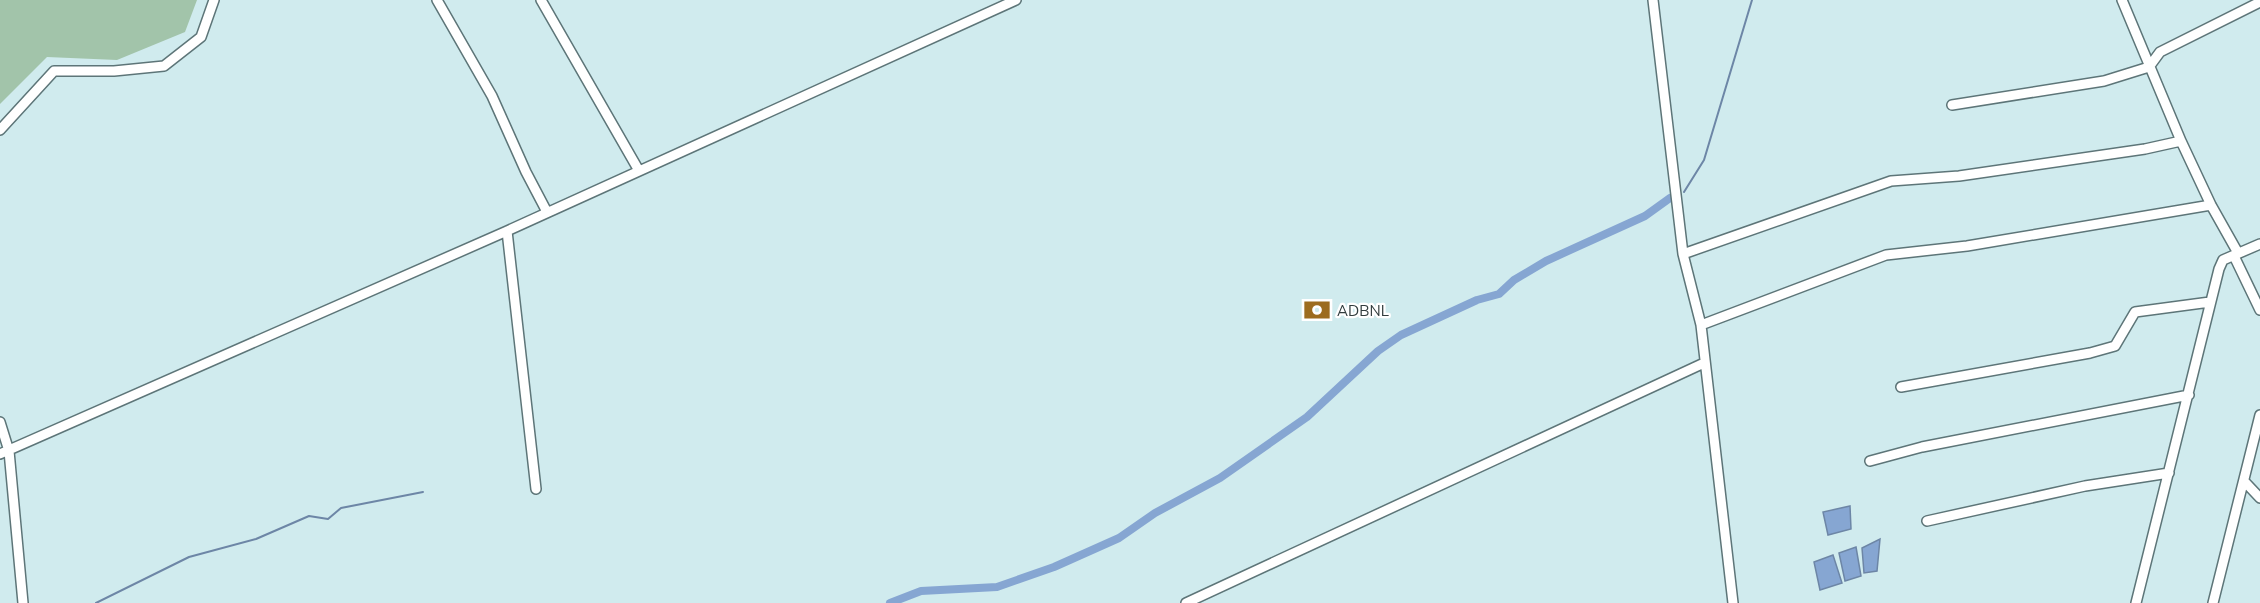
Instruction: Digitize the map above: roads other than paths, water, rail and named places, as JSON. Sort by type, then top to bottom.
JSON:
[{"type":"street","points":[[0,130],[54,71],[114,71],[164,66],[201,37],[214,0]]},
{"type":"street","points":[[437,0],[492,96],[547,212]]},
{"type":"street","points":[[541,0],[638,169]]},
{"type":"street","points":[[4,452],[507,231],[638,169],[1016,0]]},
{"type":"street","points":[[1653,0],[1683,254],[1701,325],[1733,603]]},
{"type":"street","points":[[2122,0],[2181,141],[2260,310]]},
{"type":"street","points":[[1952,105],[2104,81],[2149,67],[2160,52],[2260,3]]},
{"type":"street","points":[[1683,254],[1891,181],[1959,176],[2145,149],[2181,141]]},
{"type":"street","points":[[1701,325],[1886,255],[1967,246],[2211,205]]},
{"type":"street","points":[[507,231],[536,489]]},
{"type":"street","points":[[2136,603],[2189,395],[2210,302],[2223,260],[2260,244]]},
{"type":"street","points":[[1901,387],[2090,353],[2115,346],[2135,312],[2210,302]]},
{"type":"street","points":[[1186,603],[1704,363]]},
{"type":"street","points":[[1870,461],[1922,447],[2189,395]]},
{"type":"street","points":[[2213,603],[2260,415]]},
{"type":"street","points":[[0,422],[23,603]]},
{"type":"street","points":[[1927,521],[2085,486],[2169,473]]},
{"type":"street","points":[[2244,481],[2260,498]]},
{"type":"water","points":[[1850,506],[1851,529],[1828,535],[1823,512]]},
{"type":"water","points":[[1880,539],[1877,571],[1864,573],[1862,548]]},
{"type":"water","points":[[1856,547],[1861,576],[1845,581],[1839,553]]},
{"type":"water","points":[[1833,555],[1842,583],[1820,590],[1814,562]]},
{"type":"waterway","points":[[1684,192],[1704,160],[1752,0]]},
{"type":"waterway","points":[[890,603],[921,591],[997,587],[1054,567],[1119,538],[1155,513],[1220,478],[1307,417],[1378,351],[1401,335],[1477,300],[1499,294],[1514,280],[1546,261],[1645,216],[1670,198]]},
{"type":"waterway","points":[[96,603],[189,557],[256,539],[309,516],[328,519],[341,508],[423,492]]},
{"type":"place","name":"ADBNL","points":[[1317,310]]}]
